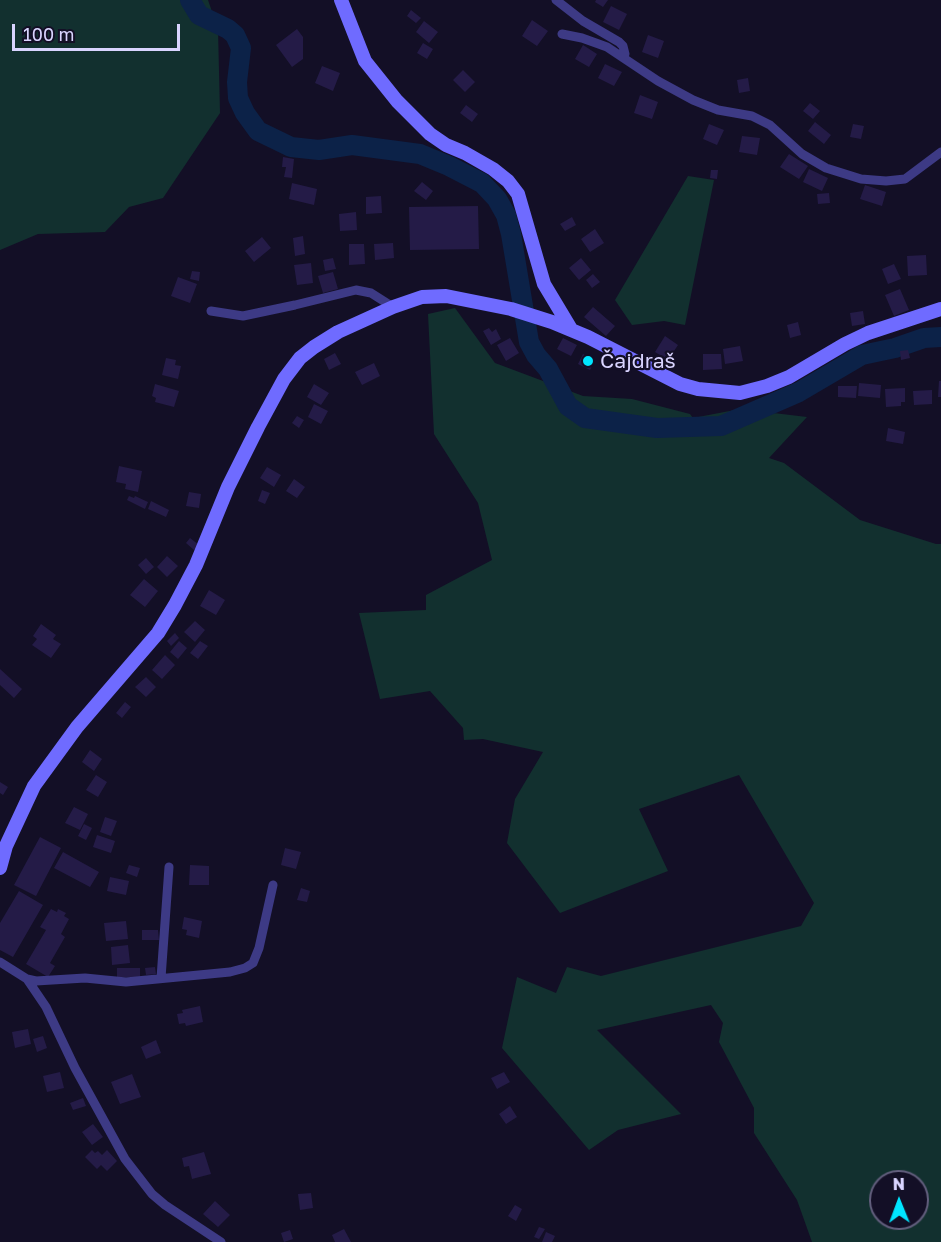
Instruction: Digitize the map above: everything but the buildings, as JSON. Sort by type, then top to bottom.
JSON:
[{"type":"main road","points":[[341,0],[365,61],[397,101],[430,134],[494,170],[508,181],[518,194],[544,284],[571,329]]},
{"type":"main road","points":[[0,868],[10,837],[34,786],[77,727],[158,633],[175,605],[196,565],[233,477],[284,380],[300,358],[314,346],[338,332],[393,307],[422,297],[446,296],[511,309],[571,329],[680,384],[698,389],[740,393],[789,377],[868,333],[941,309]]},
{"type":"street","points":[[556,0],[583,21],[619,42],[623,46],[625,54],[623,57]]},
{"type":"street","points":[[562,34],[607,47],[658,81],[693,100],[718,110],[752,116],[770,125],[802,154],[826,168],[861,179],[886,181],[905,179],[941,153]]},
{"type":"street","points":[[211,311],[243,316],[356,290],[365,290],[393,307]]},
{"type":"street","points":[[161,978],[169,867]]},
{"type":"street","points":[[0,962],[27,979],[36,981],[85,978],[126,982],[230,972],[245,968],[253,963],[259,948],[273,885]]},
{"type":"street","points":[[27,979],[46,1007],[75,1068],[125,1159],[152,1194],[221,1242]]},
{"type":"green space","points":[[0,0],[208,0],[218,29],[220,113],[163,198],[129,207],[105,232],[38,234],[0,250]]},
{"type":"green space","points":[[688,176],[714,180],[685,325],[664,321],[632,325],[615,300]]},
{"type":"green space","points":[[455,308],[495,363],[583,396],[632,399],[690,414],[693,418],[740,409],[807,417],[769,458],[784,463],[860,520],[941,544],[941,1242],[812,1242],[797,1200],[754,1133],[754,1108],[719,1042],[723,1023],[711,1005],[597,1030],[681,1114],[618,1130],[589,1150],[502,1048],[517,977],[556,993],[567,967],[601,976],[801,926],[814,903],[739,775],[639,809],[668,871],[560,913],[507,843],[515,799],[543,752],[483,739],[464,740],[463,728],[430,691],[380,699],[359,613],[426,610],[426,595],[492,560],[478,503],[434,434],[428,314]]},
{"type":"waterway","points":[[190,0],[199,15],[228,29],[235,35],[241,48],[237,82],[238,98],[258,131],[291,147],[319,150],[352,145],[420,154],[482,183],[497,199],[506,215],[529,342],[548,369],[568,406],[585,418],[657,428],[721,426],[799,392],[862,355],[895,348],[924,338],[941,337]]},
{"type":"place","name":"Čajdraš","points":[[588,361]]}]
